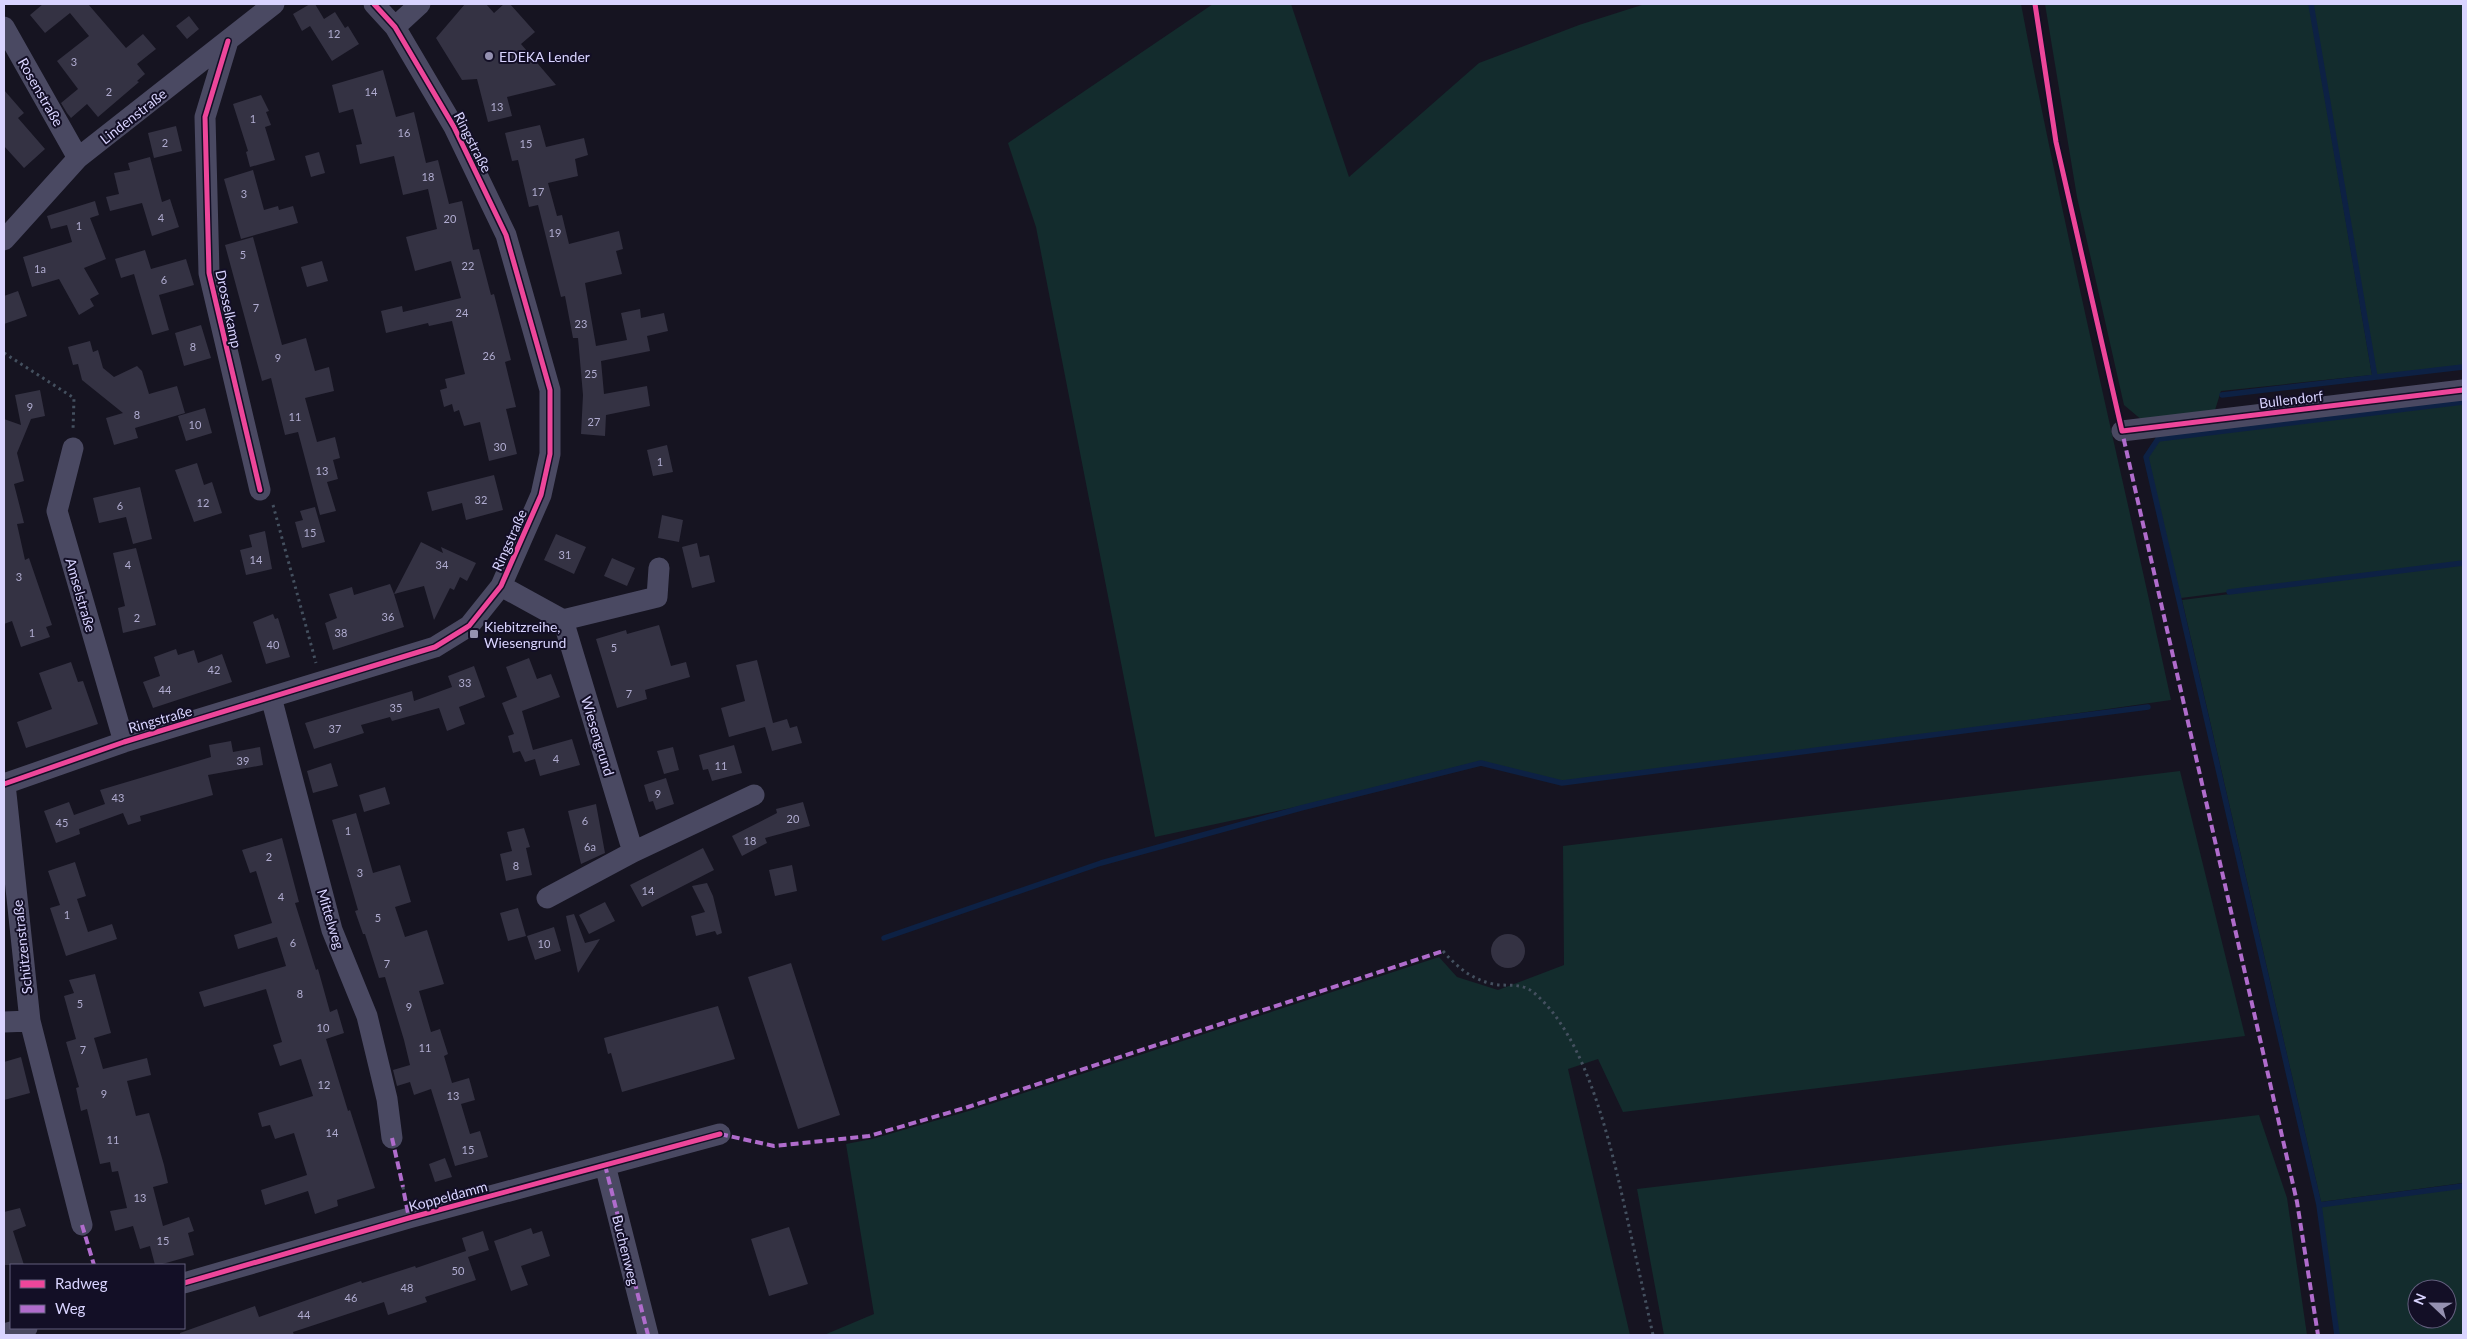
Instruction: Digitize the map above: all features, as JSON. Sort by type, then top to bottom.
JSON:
[{"type":"street","name":"Lindenstraße","points":[[4,240],[78,158],[274,4]]},
{"type":"street","name":"Ringstraße","points":[[4,784],[124,742],[435,647],[469,626],[501,586],[541,496],[550,454],[550,390],[506,235],[454,127],[395,27],[374,4]]},
{"type":"street","points":[[395,27],[420,4]]},
{"type":"street","name":"Rosenstraße","points":[[4,27],[78,158]]},
{"type":"street","name":"Drosselkamp","points":[[228,41],[204,117],[208,273],[260,490]]},
{"type":"street","name":"Bullendorf","points":[[2122,431],[2463,390]]},
{"type":"street","name":"Amselstraße","points":[[73,448],[57,511],[124,742]]},
{"type":"street","points":[[501,586],[563,620],[657,597],[659,568]]},
{"type":"street","name":"Wiesengrund","points":[[563,620],[633,852]]},
{"type":"street","name":"Mittelweg","points":[[271,698],[332,930],[367,1016],[387,1099],[392,1138]]},
{"type":"street","name":"Schützenstraße","points":[[4,784],[30,1021],[82,1225]]},
{"type":"street","points":[[547,898],[633,852],[754,796]]},
{"type":"street","points":[[4,1022],[30,1021]]},
{"type":"street","name":"Koppeldamm","points":[[185,1284],[409,1218],[720,1134]]},
{"type":"street","name":"Buchenweg","points":[[605,1165],[648,1335]]},
{"type":"street","points":[[4,1334],[23,1329]]},
{"type":"path","points":[[4,353],[74,398],[73,448]]},
{"type":"path","points":[[260,490],[272,504],[322,683]]},
{"type":"path","points":[[1443,951],[1461,971],[1493,984],[1513,983],[1532,991],[1564,1026],[1593,1092],[1608,1133],[1653,1335]]},
{"type":"path","points":[[403,1187],[404,1192]]},
{"type":"green space","points":[[1213,4],[1291,4],[1349,177],[1479,63],[1579,25],[1645,4],[2021,4],[2075,265],[2171,700],[1867,743],[1561,781],[1480,761],[1300,806],[1155,837],[1036,227],[1008,143]]},
{"type":"green space","points":[[2045,4],[2309,4],[2372,375],[2221,391],[2215,410],[2143,421],[2124,405],[2077,197]]},
{"type":"green space","points":[[2313,4],[2463,4],[2463,365],[2376,375]]},
{"type":"green space","points":[[2463,404],[2463,562],[2181,598],[2147,457],[2159,440]]},
{"type":"green space","points":[[2463,565],[2463,1183],[2321,1202],[2182,600]]},
{"type":"green space","points":[[2180,771],[2245,1036],[1623,1112],[1598,1059],[1568,1069],[1630,1335],[824,1335],[874,1314],[846,1144],[872,1139],[972,1110],[1439,957],[1457,977],[1498,990],[1564,965],[1563,846]]},
{"type":"green space","points":[[2259,1115],[2287,1198],[2307,1335],[1664,1335],[1637,1189]]},
{"type":"green space","points":[[2463,1188],[2463,1335],[2339,1335],[2321,1206]]},
{"type":"building","points":[[43,4],[88,4],[126,48],[143,34],[156,49],[137,64],[145,74],[137,81],[139,82],[98,117],[87,104],[71,118],[61,103],[78,89],[57,61],[89,36],[70,13],[45,33],[30,15]]},
{"type":"building","points":[[310,4],[315,4],[324,19],[335,12],[345,28],[348,26],[359,44],[332,61],[310,26],[302,31],[293,14]]},
{"type":"building","name":"EDEKA Lender","points":[[465,4],[486,4],[494,13],[504,4],[510,4],[535,32],[521,44],[556,85],[507,97],[512,116],[488,122],[477,79],[462,80],[436,38]]},
{"type":"building","points":[[189,16],[199,29],[187,39],[176,26]]},
{"type":"building","points":[[383,70],[396,117],[414,112],[426,163],[438,160],[449,204],[462,201],[473,250],[479,249],[491,295],[494,294],[511,360],[505,362],[516,407],[506,409],[517,454],[489,461],[480,422],[464,426],[459,410],[454,412],[452,404],[444,407],[440,390],[447,388],[445,379],[465,374],[452,321],[429,326],[428,323],[386,333],[381,311],[402,306],[403,312],[461,298],[451,261],[415,271],[406,237],[437,229],[428,189],[403,195],[394,156],[360,164],[356,145],[362,144],[353,109],[339,113],[332,85]]},
{"type":"building","points":[[4,90],[24,113],[18,118],[45,149],[24,168],[4,146]]},
{"type":"building","points":[[261,95],[269,111],[266,112],[271,125],[265,127],[275,160],[250,167],[246,152],[248,151],[233,104]]},
{"type":"building","points":[[540,125],[546,147],[584,138],[588,155],[575,159],[578,176],[548,183],[557,216],[562,215],[569,244],[619,231],[623,249],[616,251],[622,274],[585,283],[596,346],[627,340],[621,313],[640,309],[641,318],[664,313],[668,331],[647,336],[650,351],[601,361],[604,394],[647,386],[650,406],[606,415],[605,436],[581,434],[583,395],[578,338],[573,338],[565,296],[561,297],[538,205],[529,207],[518,160],[512,161],[505,133]]},
{"type":"building","points":[[176,126],[182,151],[154,158],[148,133]]},
{"type":"building","points":[[319,152],[325,173],[311,177],[305,156]]},
{"type":"building","points":[[150,157],[162,202],[170,199],[179,227],[152,236],[142,203],[110,211],[106,197],[119,194],[114,173],[130,170],[128,163]]},
{"type":"building","points":[[253,170],[264,210],[278,206],[279,210],[293,206],[298,223],[241,239],[224,179]]},
{"type":"building","points":[[95,201],[99,215],[90,218],[106,259],[84,268],[99,294],[90,299],[94,306],[79,315],[59,279],[32,287],[23,257],[72,242],[67,225],[51,229],[47,216]]},
{"type":"building","points":[[253,237],[282,345],[306,338],[315,371],[329,367],[334,391],[305,398],[317,442],[335,437],[340,458],[333,460],[338,479],[327,482],[336,511],[320,515],[298,432],[285,435],[271,378],[262,381],[225,245]]},
{"type":"building","points":[[145,250],[151,269],[186,259],[194,285],[159,295],[169,330],[152,335],[134,274],[121,278],[115,259]]},
{"type":"building","points":[[322,261],[328,281],[307,287],[301,267]]},
{"type":"building","points":[[18,291],[27,316],[4,324],[4,296]]},
{"type":"building","points":[[201,325],[211,358],[184,366],[175,333]]},
{"type":"building","points":[[90,341],[93,352],[98,350],[103,368],[114,377],[137,366],[142,371],[149,394],[177,386],[185,413],[135,428],[138,438],[114,445],[106,418],[123,413],[82,380],[78,364],[73,365],[68,347]]},
{"type":"building","points":[[40,390],[45,416],[31,419],[17,453],[24,481],[14,484],[24,523],[17,524],[25,560],[29,558],[52,625],[46,627],[50,637],[21,647],[12,621],[4,624],[4,419],[21,425],[15,395]]},
{"type":"building","points":[[205,408],[212,433],[186,441],[178,416]]},
{"type":"building","points":[[667,445],[673,472],[653,476],[647,450]]},
{"type":"building","points":[[197,463],[204,485],[212,482],[222,513],[194,522],[175,470]]},
{"type":"building","points":[[494,475],[503,510],[466,520],[462,503],[432,511],[427,492]]},
{"type":"building","points":[[140,487],[152,539],[133,544],[126,517],[99,523],[93,498]]},
{"type":"building","points":[[315,507],[325,542],[302,548],[295,522],[303,520],[300,511]]},
{"type":"building","points":[[662,515],[683,520],[679,542],[658,538]]},
{"type":"building","points":[[265,531],[272,569],[246,575],[240,550],[252,547],[249,535]]},
{"type":"building","points":[[556,534],[586,547],[574,574],[544,560]]},
{"type":"building","points":[[421,542],[443,553],[441,547],[476,563],[467,581],[460,577],[454,590],[450,588],[434,620],[424,586],[394,594]]},
{"type":"building","points":[[697,543],[700,557],[709,555],[715,582],[692,588],[682,547]]},
{"type":"building","points":[[136,548],[156,625],[123,633],[118,608],[125,606],[113,553]]},
{"type":"building","points":[[612,558],[635,568],[627,586],[604,576]]},
{"type":"building","points":[[390,584],[404,627],[333,650],[325,623],[337,618],[329,594],[352,587],[354,595]]},
{"type":"building","points":[[273,614],[275,619],[278,618],[290,657],[266,664],[253,622]]},
{"type":"building","points":[[659,625],[671,666],[686,662],[690,677],[645,690],[647,699],[617,708],[596,639],[626,630],[627,634]]},
{"type":"building","points":[[176,649],[178,655],[194,650],[198,663],[222,654],[232,682],[153,708],[143,682],[160,676],[154,657]]},
{"type":"building","points":[[529,658],[537,679],[551,674],[560,697],[522,711],[533,750],[572,739],[580,765],[540,776],[535,759],[525,762],[520,751],[513,753],[508,736],[514,734],[502,703],[517,697],[506,667]]},
{"type":"building","points":[[757,660],[773,723],[787,719],[790,728],[797,726],[802,743],[772,751],[765,727],[729,737],[721,708],[745,701],[736,665]]},
{"type":"building","points":[[71,662],[78,682],[83,681],[98,724],[26,748],[17,722],[52,709],[39,673]]},
{"type":"building","points":[[474,666],[485,697],[459,707],[465,724],[447,731],[439,708],[392,721],[390,717],[361,725],[364,733],[314,749],[305,723],[412,691],[414,701],[452,687],[448,676]]},
{"type":"building","points":[[231,741],[233,752],[260,747],[263,765],[208,775],[213,795],[140,816],[141,821],[128,825],[123,813],[79,829],[80,834],[56,843],[44,811],[69,802],[74,815],[105,804],[100,790],[211,757],[209,745]]},
{"type":"building","points":[[734,745],[742,773],[712,781],[708,769],[703,770],[699,755]]},
{"type":"building","points":[[673,747],[679,770],[664,774],[657,751]]},
{"type":"building","points":[[331,763],[338,786],[313,793],[307,771]]},
{"type":"building","points":[[666,778],[674,804],[656,810],[653,801],[649,802],[644,785]]},
{"type":"building","points":[[385,787],[390,804],[364,812],[359,795]]},
{"type":"building","points":[[803,802],[810,826],[765,838],[767,843],[742,856],[732,836],[777,813],[776,809]]},
{"type":"building","points":[[596,804],[605,853],[581,864],[568,811]]},
{"type":"building","points":[[356,813],[373,873],[400,865],[411,902],[395,907],[405,937],[427,930],[444,984],[419,991],[431,1032],[440,1029],[448,1054],[444,1056],[452,1083],[469,1078],[475,1100],[461,1104],[470,1134],[480,1131],[488,1157],[455,1166],[431,1089],[414,1095],[410,1082],[397,1086],[393,1070],[410,1065],[404,1040],[385,977],[379,978],[365,934],[363,934],[355,911],[358,910],[332,820]]},
{"type":"building","points":[[524,828],[530,847],[526,848],[532,875],[506,881],[500,854],[512,851],[507,832]]},
{"type":"building","points":[[282,838],[299,902],[295,903],[316,970],[318,969],[330,1012],[337,1009],[344,1033],[326,1039],[348,1111],[350,1110],[375,1188],[337,1200],[338,1206],[315,1214],[308,1191],[265,1205],[261,1190],[307,1175],[294,1133],[275,1139],[270,1125],[262,1127],[258,1113],[313,1096],[301,1059],[280,1066],[273,1045],[282,1042],[266,989],[204,1007],[199,992],[286,966],[277,937],[238,949],[234,935],[272,923],[256,871],[250,873],[242,850]]},
{"type":"building","points":[[703,848],[714,870],[642,907],[630,885]]},
{"type":"building","points":[[75,862],[86,896],[77,899],[88,932],[112,924],[117,939],[66,956],[50,908],[60,905],[48,871]]},
{"type":"building","points":[[792,865],[797,891],[775,896],[769,870]]},
{"type":"building","points":[[707,883],[713,896],[722,933],[717,935],[715,931],[696,936],[691,916],[705,912],[692,886]]},
{"type":"building","points":[[605,902],[615,921],[589,934],[579,915]]},
{"type":"building","points":[[518,908],[526,936],[508,941],[500,913]]},
{"type":"building","points":[[574,914],[585,943],[600,939],[578,973],[566,916]]},
{"type":"building","points":[[554,927],[561,951],[535,960],[527,936]]},
{"type":"building","points":[[1508,934],[1515,935],[1520,939],[1524,944],[1524,958],[1520,963],[1515,967],[1508,968],[1501,967],[1496,963],[1492,958],[1491,951],[1492,944],[1496,939],[1501,935]]},
{"type":"building","points":[[791,963],[840,1115],[798,1129],[748,977]]},
{"type":"building","points":[[95,974],[111,1033],[94,1038],[103,1069],[147,1058],[151,1075],[127,1081],[136,1116],[149,1113],[164,1165],[168,1183],[153,1187],[163,1226],[189,1217],[194,1231],[188,1233],[194,1255],[162,1264],[155,1264],[150,1246],[140,1249],[133,1226],[115,1231],[110,1211],[127,1208],[118,1171],[112,1172],[110,1162],[100,1164],[87,1109],[81,1111],[76,1088],[79,1087],[66,1042],[76,1039],[64,996],[74,993],[69,980]]},
{"type":"building","points":[[718,1006],[735,1059],[622,1092],[611,1053],[608,1054],[604,1038]]},
{"type":"building","points":[[21,1057],[30,1093],[4,1100],[4,1062]]},
{"type":"building","points":[[445,1158],[452,1177],[435,1182],[429,1164]]},
{"type":"building","points":[[20,1208],[26,1226],[13,1231],[24,1264],[4,1265],[4,1212]]},
{"type":"building","points":[[789,1227],[808,1284],[769,1296],[751,1239]]},
{"type":"building","points":[[531,1228],[533,1234],[542,1231],[550,1256],[521,1266],[528,1285],[511,1291],[494,1241]]},
{"type":"building","points":[[483,1231],[489,1250],[468,1257],[476,1280],[425,1297],[427,1302],[388,1315],[384,1302],[293,1332],[294,1335],[180,1335],[180,1333],[255,1306],[259,1317],[361,1281],[362,1283],[415,1266],[416,1268],[466,1251],[462,1238]]},
{"type":"waterway","points":[[2311,4],[2375,377]]},
{"type":"waterway","points":[[2222,395],[2463,367]]},
{"type":"waterway","points":[[2337,1335],[2319,1205],[2146,457],[2158,439],[2463,402]]},
{"type":"waterway","points":[[2229,592],[2463,563]]},
{"type":"waterway","points":[[884,938],[1101,863],[1301,808],[1481,763],[1562,783],[2148,707]]},
{"type":"waterway","points":[[2319,1205],[2463,1186]]},
{"type":"marked path","points":[[2121,427],[2297,1202],[2318,1335]]},
{"type":"marked path","points":[[720,1134],[774,1146],[869,1136],[968,1107],[1443,951]]},
{"type":"marked path","points":[[392,1138],[403,1187]]},
{"type":"marked path","points":[[605,1165],[648,1335]]},
{"type":"marked path","points":[[404,1193],[409,1218]]},
{"type":"marked path","points":[[82,1225],[94,1264]]},
{"type":"cycle path","points":[[4,784],[124,742],[435,647],[469,626],[501,586],[541,495],[550,454],[550,390],[506,235],[454,127],[395,27],[374,4]]},
{"type":"cycle path","points":[[2035,4],[2056,142],[2122,431],[2463,390]]},
{"type":"cycle path","points":[[228,41],[205,117],[209,273],[260,490]]},
{"type":"cycle path","points":[[185,1283],[409,1218],[720,1134]]},
{"type":"place","name":"EDEKA Lender","points":[[489,56]]},
{"type":"place","name":"Kiebitzreihe, Wiesengrund","points":[[474,634]]}]
